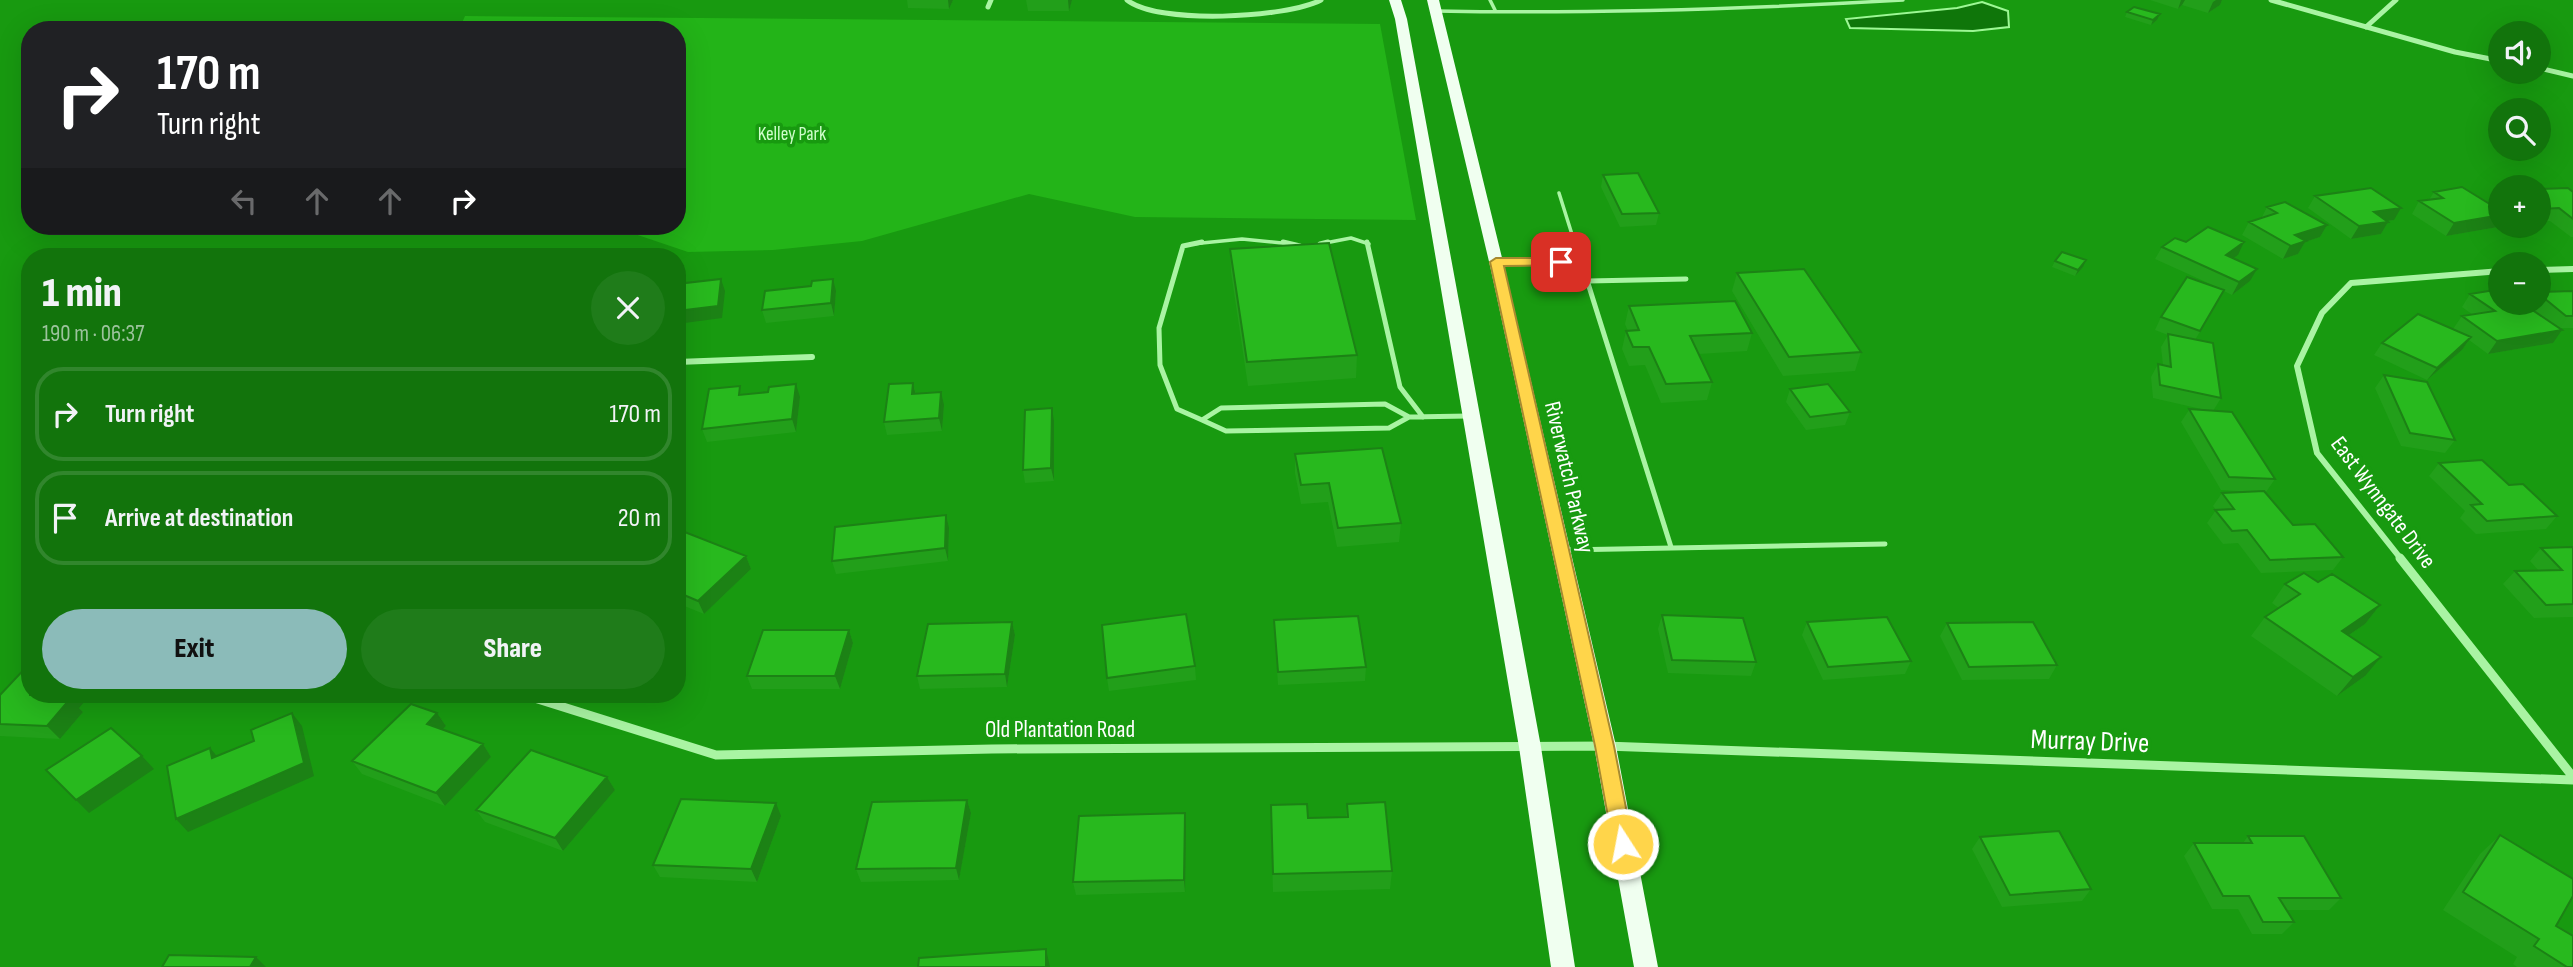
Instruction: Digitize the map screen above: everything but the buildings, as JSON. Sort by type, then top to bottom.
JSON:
[{"type":"main road","points":[[1395,0],[1401,19],[1530,747],[1563,967]]},
{"type":"main road","name":"Riverwatch Parkway","points":[[1435,6],[1496,262],[1605,746],[1646,967]]},
{"type":"street","points":[[988,7],[991,0]]},
{"type":"street","points":[[1126,0],[1142,10],[1198,13],[1289,12],[1321,0]]},
{"type":"street","points":[[2270,0],[2455,52],[2488,58]]},
{"type":"street","points":[[2366,27],[2396,0]]},
{"type":"street","points":[[2551,71],[2573,76]]},
{"type":"street","points":[[2551,270],[2573,270]]},
{"type":"street","name":"East Wynngate Drive","points":[[2488,272],[2351,283],[2322,313],[2297,366],[2317,453],[2573,778]]},
{"type":"street","points":[[686,362],[812,357]]},
{"type":"street","name":"Old Plantation Road","points":[[550,703],[716,755],[992,749],[1605,746]]},
{"type":"street","name":"Murray Drive","points":[[1605,746],[2573,778]]},
{"type":"lane","points":[[1490,0],[1495,10]]},
{"type":"lane","points":[[1782,0],[1788,7]]},
{"type":"lane","points":[[1435,6],[1533,13],[1788,7],[1903,0]]},
{"type":"lane","points":[[1559,193],[1671,547]]},
{"type":"lane","points":[[1304,247],[1251,237],[1214,239],[1183,246],[1159,328],[1160,365],[1177,409],[1226,431],[1389,428],[1409,417]]},
{"type":"lane","points":[[1315,245],[1351,237],[1369,243],[1400,387],[1423,417]]},
{"type":"lane","points":[[1496,262],[1582,262]]},
{"type":"lane","points":[[1588,281],[1686,279]]},
{"type":"lane","points":[[1200,421],[1221,408],[1385,404],[1409,417],[1471,416]]},
{"type":"lane","points":[[1561,550],[1885,544]]},
{"type":"green space","name":"Kelley Park","points":[[465,16],[1380,24],[1416,220],[1135,217],[1029,194],[862,241],[773,250],[688,252],[686,248],[676,248],[638,235],[686,235],[686,21],[463,21]]},
{"type":"shaded area","points":[[1982,2],[2008,11],[2009,27],[1973,31],[1850,28],[1846,19],[1957,8]]},
{"type":"route","points":[[1561,262],[1496,262],[1605,746],[1623,844]]}]
